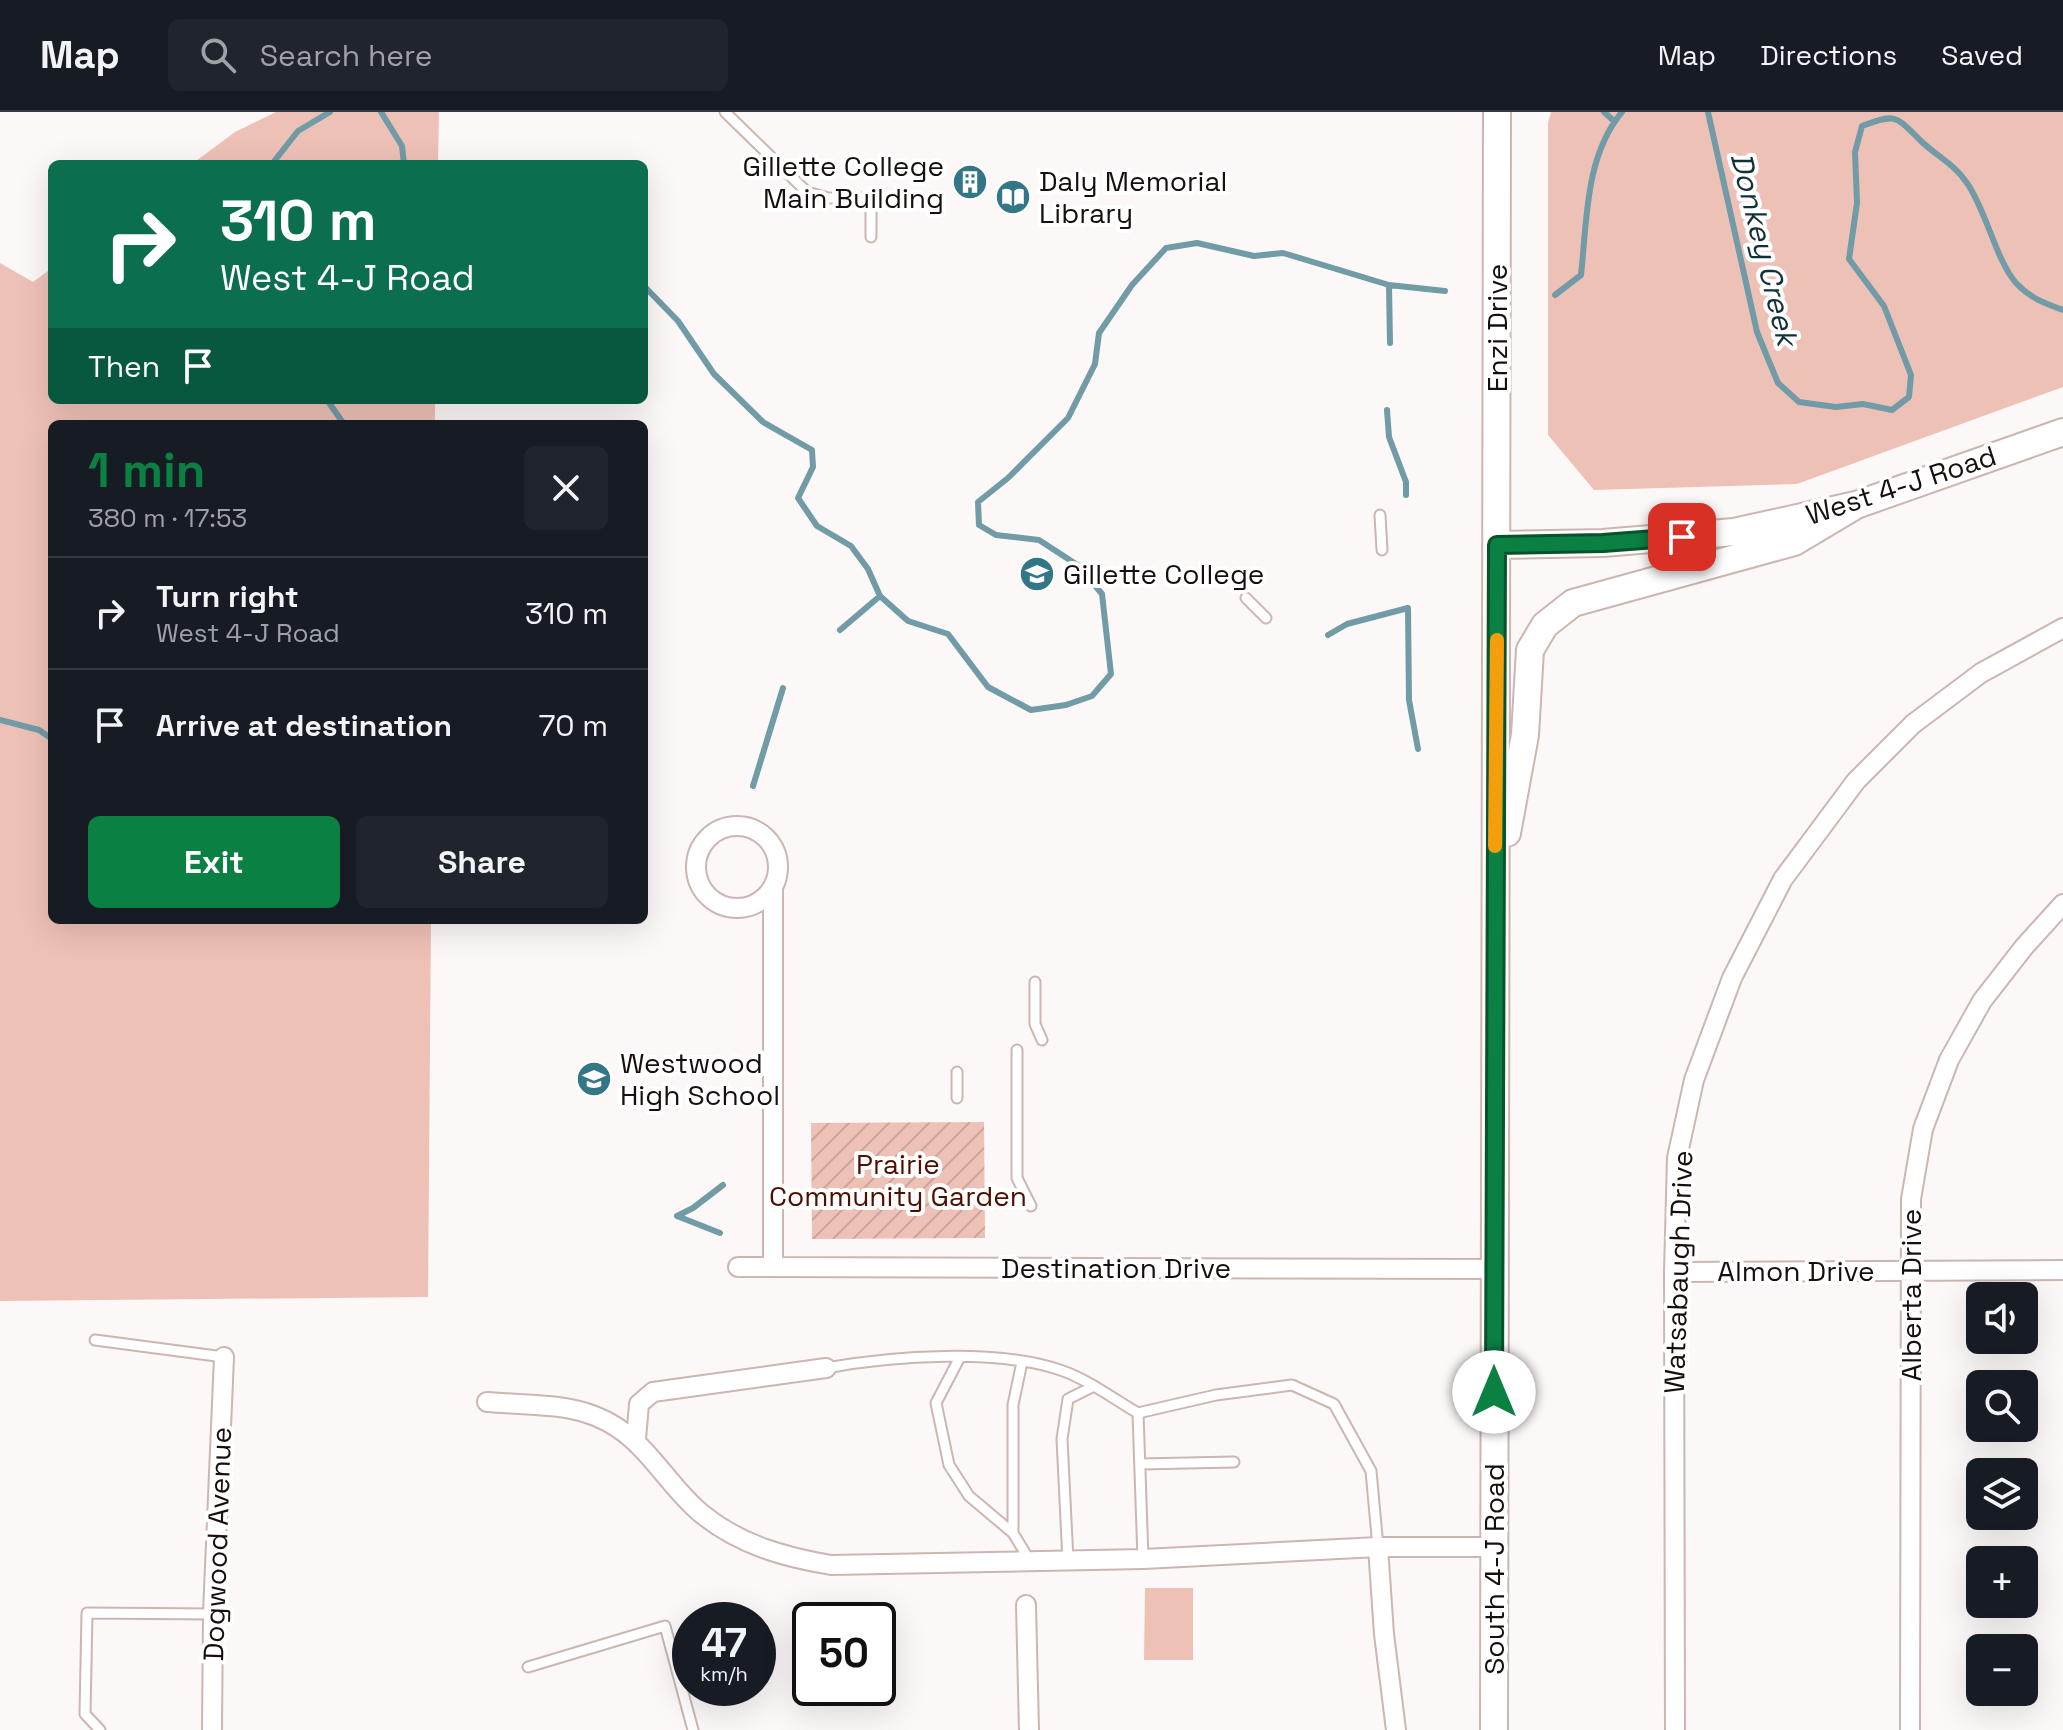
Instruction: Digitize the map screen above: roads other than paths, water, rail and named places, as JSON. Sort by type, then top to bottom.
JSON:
[{"type":"main road","name":"Enzi Drive","points":[[1497,112],[1497,545]]},
{"type":"main road","name":"West 4-J Road","points":[[1497,545],[1603,543],[1734,532],[1856,505],[2063,432]]},
{"type":"main road","points":[[1495,900],[1525,735],[1530,650],[1545,625],[1573,603],[1794,542],[1856,505]]},
{"type":"main road","name":"South 4-J Road","points":[[1494,1730],[1497,545]]},
{"type":"street","name":"Watsabaugh Drive","points":[[1675,1730],[1674,1272],[1677,1158],[1694,1080],[1732,978],[1783,879],[1856,781],[1913,724],[1981,673],[2063,628]]},
{"type":"street","points":[[773,887],[764,898],[752,905],[738,908],[724,906],[712,900],[702,889],[697,877],[699,850],[717,831],[743,827],[756,831],[774,849],[778,862],[773,887],[773,1267]]},
{"type":"street","name":"Alberta Drive","points":[[1910,1730],[1911,1199],[1923,1129],[1949,1060],[1982,1001],[2063,904]]},
{"type":"street","name":"Destination Drive","points":[[738,1267],[1494,1269]]},
{"type":"street","name":"Almon Drive","points":[[1674,1272],[2063,1270]]},
{"type":"street","name":"Dogwood Avenue","points":[[212,1730],[213,1614],[224,1357]]},
{"type":"street","points":[[636,1439],[639,1404],[653,1392],[826,1368]]},
{"type":"street","points":[[487,1402],[558,1407],[595,1416],[636,1439],[701,1514],[743,1541],[788,1558],[831,1565],[1143,1559],[1378,1547],[1493,1547]]},
{"type":"street","points":[[1378,1547],[1384,1634],[1396,1730]]},
{"type":"street","points":[[1026,1605],[1029,1730]]},
{"type":"lane","points":[[725,112],[807,192],[828,198],[914,198]]},
{"type":"lane","points":[[871,198],[871,237]]},
{"type":"lane","points":[[1380,515],[1382,550]]},
{"type":"lane","points":[[1246,598],[1266,618]]},
{"type":"lane","points":[[1035,982],[1035,1024],[1042,1040]]},
{"type":"lane","points":[[1017,1050],[1017,1178],[1031,1206]]},
{"type":"lane","points":[[957,1072],[957,1098]]},
{"type":"lane","points":[[95,1340],[224,1357]]},
{"type":"lane","points":[[960,1357],[936,1403],[949,1465],[969,1496],[1013,1533],[1030,1561]]},
{"type":"lane","points":[[826,1368],[865,1361],[960,1357],[1022,1362],[1065,1371],[1138,1413],[1216,1395],[1292,1385],[1334,1404],[1371,1471],[1378,1547]]},
{"type":"lane","points":[[1013,1533],[1013,1405],[1022,1362]]},
{"type":"lane","points":[[1068,1561],[1062,1439],[1068,1399],[1092,1387]]},
{"type":"lane","points":[[1138,1413],[1143,1559]]},
{"type":"lane","points":[[1140,1464],[1234,1462]]},
{"type":"lane","points":[[100,1730],[85,1714],[87,1613],[213,1614]]},
{"type":"lane","points":[[528,1667],[665,1626],[693,1730]]},
{"type":"waterway","name":"Donkey Creek","points":[[275,160],[298,131],[330,112]]},
{"type":"waterway","name":"Donkey Creek","points":[[381,112],[402,146],[404,160]]},
{"type":"waterway","points":[[1604,112],[1614,121]]},
{"type":"waterway","name":"Donkey Creek","points":[[1555,295],[1581,275],[1594,169],[1610,129],[1622,112]]},
{"type":"waterway","name":"Donkey Creek","points":[[1708,112],[1757,332],[1778,383],[1799,402],[1836,407],[1863,404],[1892,410],[1909,397],[1911,375],[1884,306],[1849,259],[1857,203],[1855,152],[1862,126],[1883,119],[1896,119],[1957,171],[1974,194],[2016,283],[2032,296],[2063,310]]},
{"type":"waterway","name":"Donkey Creek","points":[[648,290],[678,321],[714,374],[763,422],[812,450],[813,467],[798,498],[817,526],[851,546],[868,569],[880,596],[908,621],[948,634],[988,687],[1031,710],[1066,705],[1092,696],[1111,674],[1102,594],[1079,566],[1039,540],[996,535],[979,525],[978,502],[1008,478],[1068,418],[1095,364],[1099,333],[1132,285],[1166,248],[1197,243],[1254,256],[1283,253],[1389,285],[1445,291]]},
{"type":"waterway","points":[[1389,285],[1390,343]]},
{"type":"waterway","name":"Donkey Creek","points":[[330,404],[341,420]]},
{"type":"waterway","points":[[1387,410],[1389,437],[1406,482],[1406,495]]},
{"type":"waterway","points":[[840,630],[880,596]]},
{"type":"waterway","points":[[1328,635],[1347,624],[1408,608],[1409,700],[1418,749]]},
{"type":"waterway","points":[[753,786],[783,688]]},
{"type":"waterway","name":"Donkey Creek","points":[[0,720],[39,730],[48,736]]},
{"type":"waterway","points":[[677,1216],[723,1185]]},
{"type":"waterway","points":[[677,1216],[720,1233]]},
{"type":"place","name":"Gillette College Main Building","points":[[970,182]]},
{"type":"place","name":"Daly Memorial Library","points":[[1013,197]]},
{"type":"place","name":"Gillette College","points":[[1037,574]]},
{"type":"place","name":"Westwood High School","points":[[594,1079]]},
{"type":"park label","name":"Prairie Community Garden","points":[[898,1180]]}]
